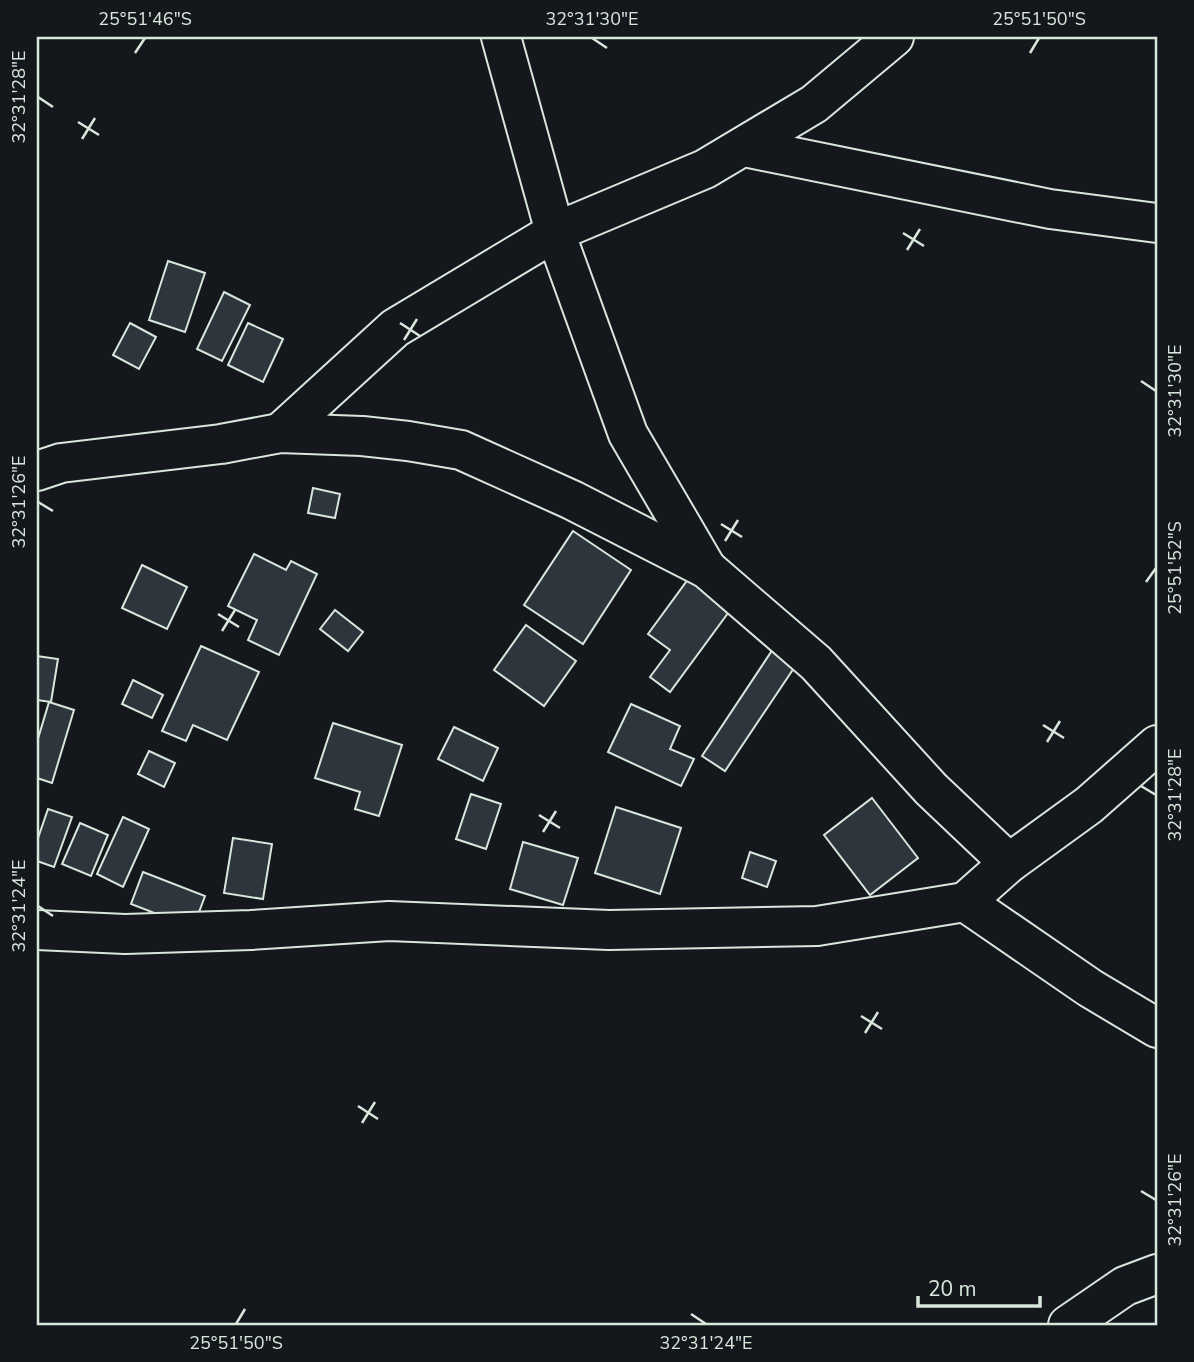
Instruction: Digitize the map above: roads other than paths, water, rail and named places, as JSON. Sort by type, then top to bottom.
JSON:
[{"type":"street","points":[[501,37],[555,232],[628,434],[707,569]]},
{"type":"street","points":[[280,433],[395,328],[555,232],[705,169],[744,147],[814,104],[894,37]]},
{"type":"street","points":[[744,147],[1050,209],[1157,223]]},
{"type":"street","points":[[37,471],[61,463],[220,444],[280,433],[373,437],[461,450],[572,500],[707,569],[816,663],[931,789],[1009,863]]},
{"type":"street","points":[[37,930],[125,934],[251,930],[389,921],[609,930],[817,926],[965,902],[1009,863],[1089,805],[1157,745]]},
{"type":"street","points":[[965,902],[1090,988],[1157,1028]]},
{"type":"street","points":[[1068,1325],[1125,1286],[1157,1274]]}]
